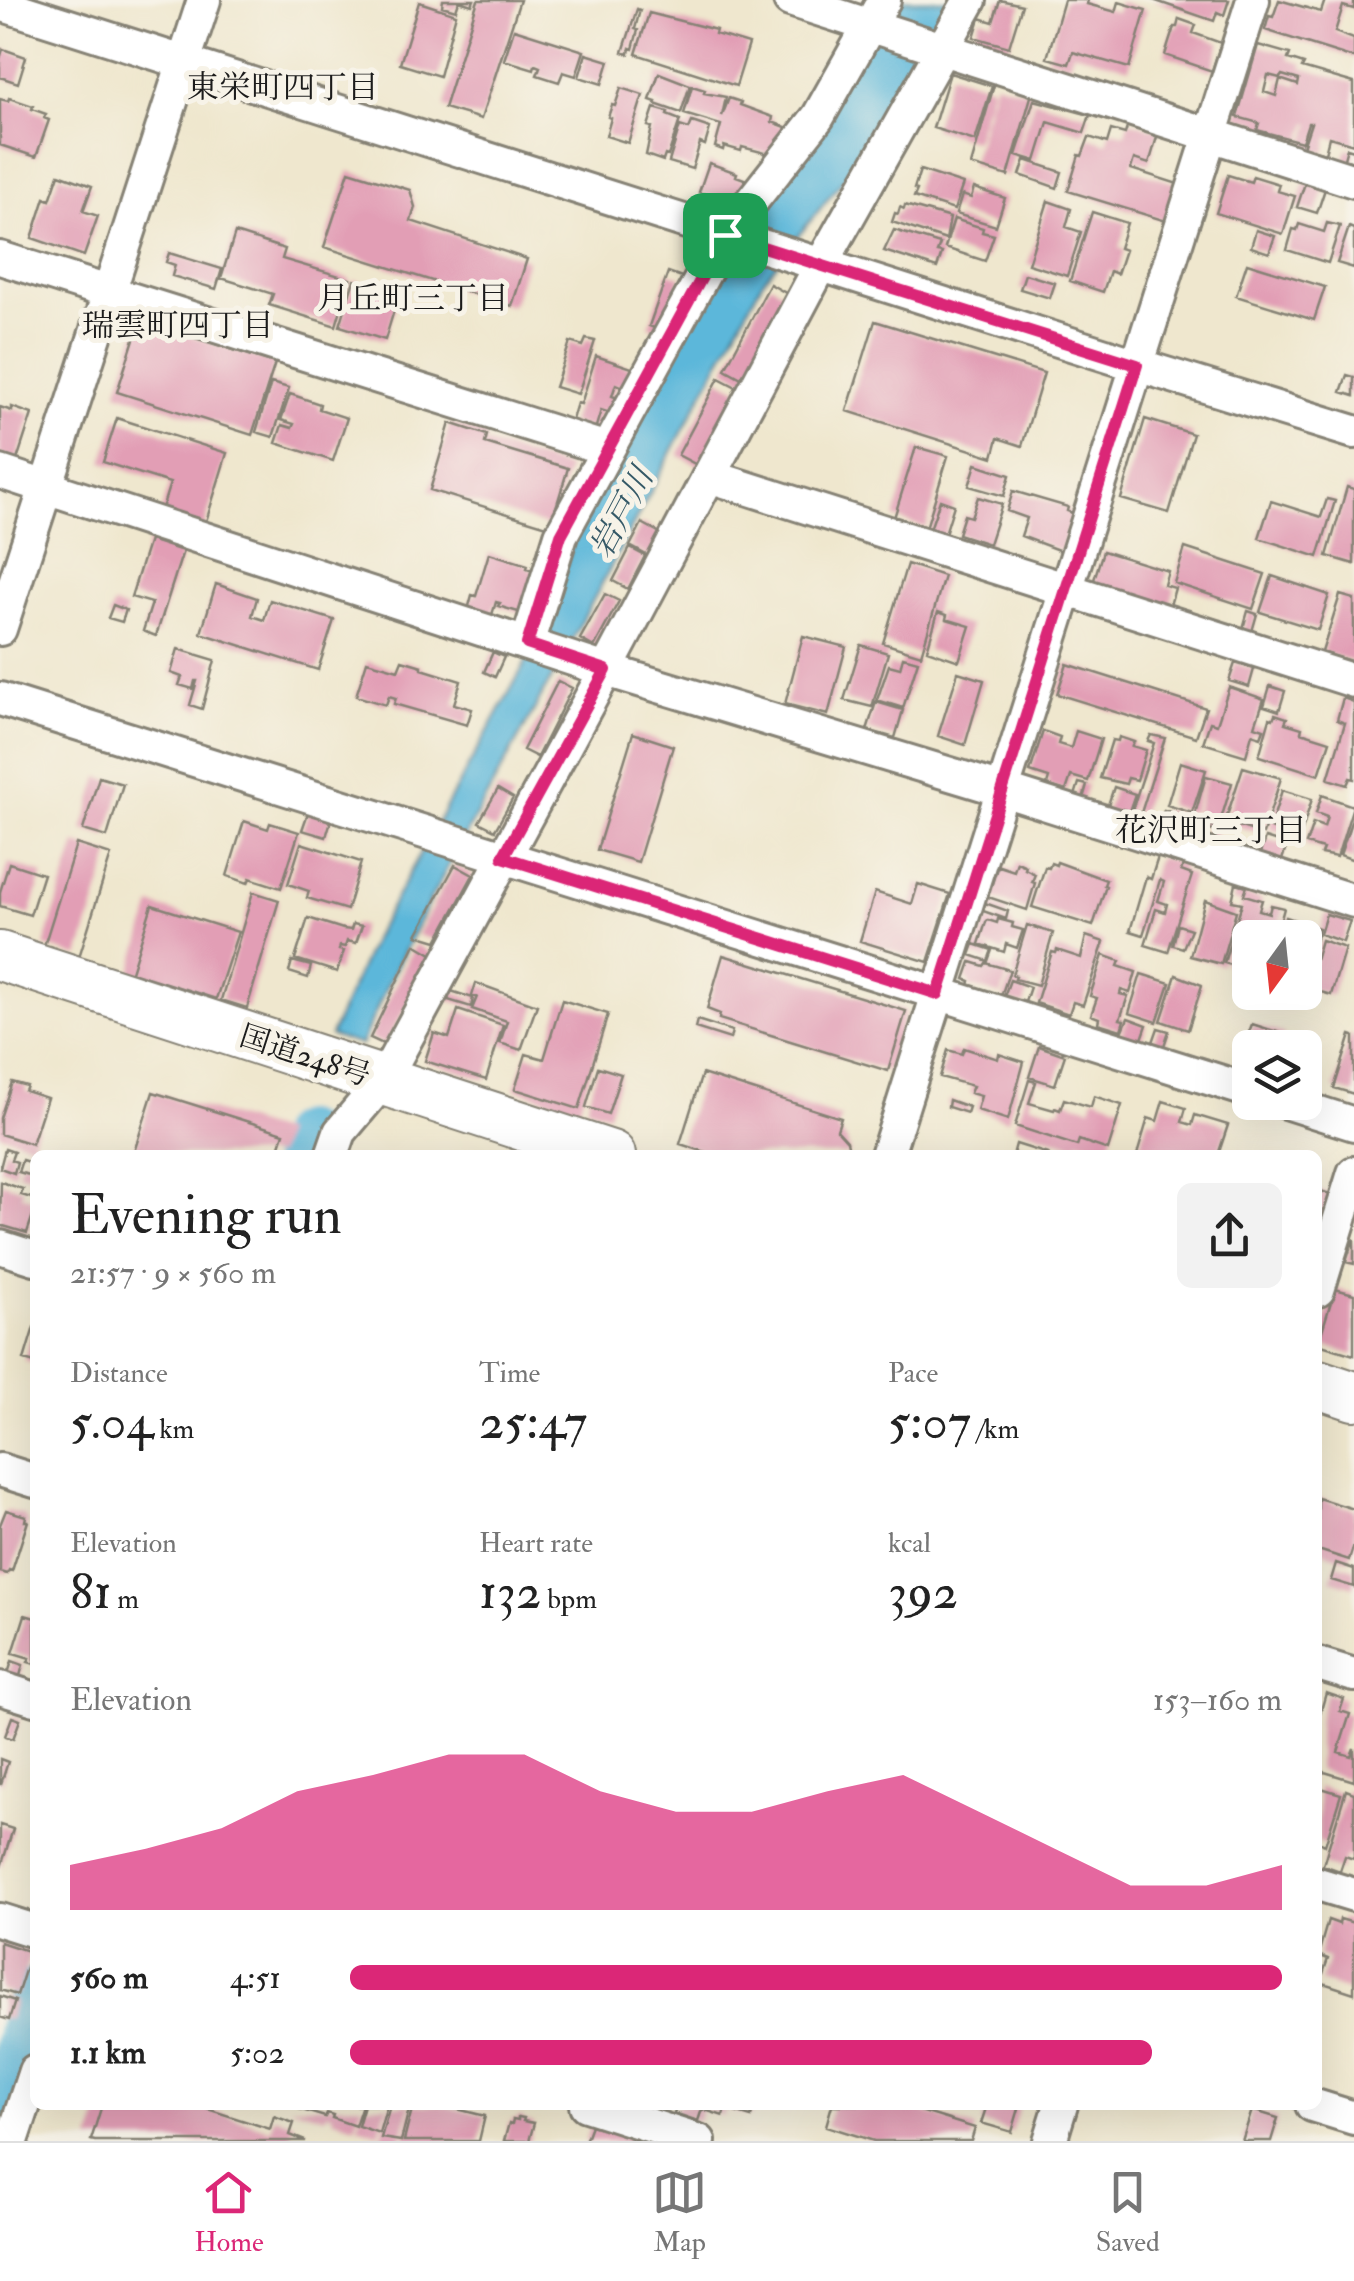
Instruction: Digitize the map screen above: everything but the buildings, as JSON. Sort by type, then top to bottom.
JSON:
[{"type":"highway","name":"国道248号","points":[[0,956],[372,1094],[496,1150]]},
{"type":"highway","name":"国道248号","points":[[0,990],[372,1094],[591,1150]]},
{"type":"highway","points":[[1322,1385],[1354,1396]]},
{"type":"highway","points":[[1322,1416],[1354,1426]]},
{"type":"street","points":[[0,629],[204,0]]},
{"type":"street","points":[[790,0],[877,18],[937,46],[1354,180]]},
{"type":"street","points":[[334,1150],[340,1132],[372,1094],[606,670],[708,476],[808,261],[937,46],[970,0]]},
{"type":"street","points":[[889,1150],[1253,0]]},
{"type":"street","points":[[0,4],[1354,432]]},
{"type":"street","points":[[530,645],[561,535],[608,450],[731,237],[818,117],[877,18]]},
{"type":"street","points":[[0,258],[608,450]]},
{"type":"street","points":[[0,472],[568,658],[1354,901]]},
{"type":"street","points":[[708,476],[1354,681]]},
{"type":"street","points":[[0,700],[1232,1086]]},
{"type":"street","points":[[1322,1114],[1354,1124]]},
{"type":"street","points":[[1322,1277],[1354,1173]]},
{"type":"street","points":[[0,1247],[30,1256]]},
{"type":"street","points":[[0,1470],[30,1479]]},
{"type":"street","points":[[1322,1665],[1354,1675]]},
{"type":"street","points":[[1322,1885],[1354,1896]]},
{"type":"street","points":[[0,1920],[30,1929]]},
{"type":"street","points":[[11,2128],[30,2083]]},
{"type":"street","points":[[1322,2108],[1354,2118]]},
{"type":"street","points":[[603,2110],[699,2141]]},
{"type":"street","points":[[1050,2141],[1059,2110]]},
{"type":"water","points":[[896,0],[949,0],[861,157],[762,282],[431,898],[361,1045],[330,1036],[372,941],[542,633],[573,541],[716,267]]},
{"type":"waterway","name":"岩戸川","points":[[299,1150],[303,1136]]},
{"type":"waterway","name":"岩戸川","points":[[0,2102],[30,2009]]},
{"type":"district","name":"東栄町四丁目","points":[[283,88]]},
{"type":"district","name":"月丘町三丁目","points":[[413,299]]},
{"type":"district","name":"瑞雲町四丁目","points":[[178,326]]},
{"type":"district","name":"花沢町三丁目","points":[[1211,831]]},
{"type":"route","points":[[725,235],[1137,365],[938,994],[503,857],[606,670],[527,644],[561,535],[725,235]]}]
